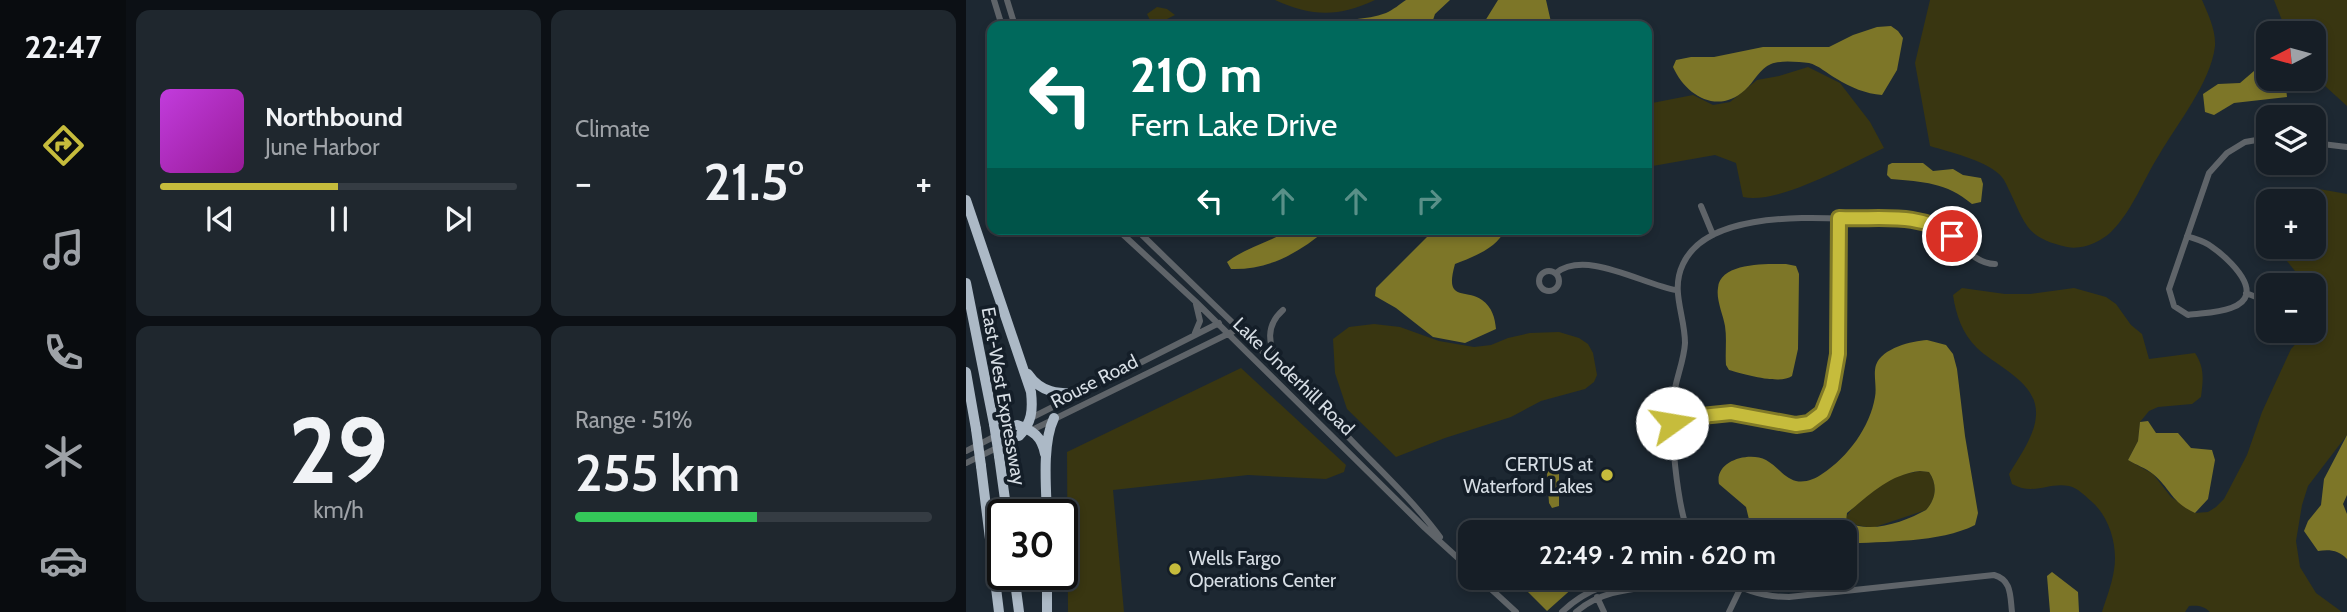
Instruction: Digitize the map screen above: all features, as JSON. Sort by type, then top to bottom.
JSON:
[{"type":"highway","points":[[966,200],[1025,369],[1032,400],[1025,428],[1041,440],[1046,465]]},
{"type":"highway","name":"East-West Expressway","points":[[966,283],[994,424],[1005,499]]},
{"type":"highway","points":[[1025,369],[1034,382],[1044,389],[1054,393],[1080,393]]},
{"type":"highway","name":"East-West Expressway","points":[[966,372],[976,429],[999,612]]},
{"type":"highway","points":[[966,391],[976,429]]},
{"type":"highway","points":[[1047,499],[1046,465],[1050,426],[1054,418]]},
{"type":"highway","points":[[1016,590],[1018,612]]},
{"type":"highway","points":[[1047,590],[1047,612]]},
{"type":"street","points":[[994,0],[1000,21]]},
{"type":"street","points":[[1007,0],[1013,21]]},
{"type":"street","points":[[2187,236],[2210,244],[2241,273],[2246,284],[2242,302],[2233,308],[2188,315],[2179,311],[2170,298],[2169,289],[2187,236],[2210,173],[2227,153],[2245,142],[2256,140]]},
{"type":"street","points":[[2326,145],[2347,147]]},
{"type":"street","points":[[1701,206],[1713,234]]},
{"type":"street","points":[[1685,520],[1672,419],[1674,390],[1685,343],[1676,290],[1685,259],[1699,243],[1713,234],[1736,227],[1787,218],[1902,218],[1925,222],[1948,233],[1979,262],[1995,264]]},
{"type":"street","points":[[1672,419],[1731,413],[1796,425],[1809,423],[1822,413],[1832,388],[1838,354],[1839,218]]},
{"type":"street","name":"Lake Underhill Road","points":[[1123,235],[1458,557]]},
{"type":"street","name":"Lake Underhill Road","points":[[1142,235],[1227,319],[1282,368],[1390,480],[1448,547]]},
{"type":"street","points":[[1556,274],[1566,268],[1604,268],[1676,290]]},
{"type":"street","points":[[2246,293],[2256,297]]},
{"type":"street","points":[[1194,334],[1200,321],[1196,302]]},
{"type":"street","points":[[1282,368],[1272,352],[1269,339],[1273,321],[1283,310]]},
{"type":"street","name":"Rouse Road","points":[[966,463],[1080,393],[1227,319]]},
{"type":"street","name":"Rouse Road","points":[[966,451],[1054,418],[1238,329]]},
{"type":"street","points":[[1857,590],[1993,575],[2001,577],[2008,584],[2012,612]]},
{"type":"street","points":[[1492,590],[1516,612]]},
{"type":"street","points":[[1562,612],[1591,590]]},
{"type":"street","points":[[1593,590],[1604,612]]},
{"type":"street","points":[[1576,612],[1597,598],[1624,590]]},
{"type":"street","points":[[1729,612],[1740,590]]},
{"type":"street","points":[[1750,590],[1764,595],[1788,597],[1853,590]]},
{"type":"shaded area","points":[[1275,0],[1375,0],[1349,10],[1325,13],[1301,10]]},
{"type":"shaded area","points":[[1406,0],[1450,0],[1435,14],[1433,21],[1340,21],[1389,12]]},
{"type":"shaded area","points":[[1498,0],[1546,0],[1551,21],[1519,20],[1485,21]]},
{"type":"shaded area","points":[[1930,0],[2202,0],[2215,40],[2207,74],[2132,205],[2107,236],[2079,247],[2067,247],[2043,239],[2025,222],[2005,182],[1993,169],[1930,146],[1915,63]]},
{"type":"shaded area","points":[[2274,0],[2347,0],[2347,106],[2326,87],[2326,21],[2282,21]]},
{"type":"shaded area","points":[[1157,7],[1167,9],[1175,15],[1163,21],[1150,21],[1147,14]]},
{"type":"shaded area","points":[[1891,26],[1903,38],[1897,70],[1882,95],[1853,87],[1812,64],[1784,62],[1767,66],[1735,97],[1714,101],[1694,94],[1673,67],[1676,60],[1714,57],[1763,47],[1829,47],[1853,35],[1877,27]]},
{"type":"shaded area","points":[[1808,67],[1840,83],[1870,122],[1884,148],[1814,182],[1758,198],[1743,197],[1736,163],[1715,155],[1652,166],[1652,103],[1693,95],[1713,105],[1730,102],[1757,80]]},
{"type":"shaded area","points":[[2256,69],[2256,91],[2286,91],[2287,97],[2234,103],[2214,115],[2205,112],[2203,94],[2218,84],[2240,83]]},
{"type":"shaded area","points":[[1923,163],[1933,171],[1953,169],[1963,175],[1981,178],[1981,202],[1972,204],[1953,191],[1934,184],[1891,179],[1887,175],[1888,165]]},
{"type":"shaded area","points":[[2308,187],[2319,189],[2286,189]]},
{"type":"shaded area","points":[[2326,190],[2347,194],[2347,435],[2308,486],[2296,541],[2300,567],[2316,593],[2342,612],[2210,612],[2203,607],[2189,606],[2185,612],[2102,612],[2115,561],[2108,524],[2098,508],[2072,487],[2061,485],[2027,489],[2012,484],[2009,474],[2033,431],[2035,403],[2015,376],[1985,355],[1967,336],[1960,323],[1953,295],[1962,288],[2005,294],[2030,294],[2074,288],[2106,297],[2116,304],[2131,325],[2142,334],[2149,359],[2195,353],[2202,369],[2201,397],[2192,404],[2158,407],[2149,411],[2140,422],[2138,441],[2128,460],[2153,474],[2171,497],[2195,513],[2208,512],[2224,499],[2247,455],[2262,412],[2291,349],[2297,343],[2326,343],[2326,273],[2297,273],[2285,259],[2326,259]]},
{"type":"shaded area","points":[[1279,235],[1320,235],[1306,246],[1271,263],[1231,269],[1227,262]]},
{"type":"shaded area","points":[[1429,235],[1502,235],[1491,247],[1455,264],[1452,276],[1454,289],[1482,300],[1492,313],[1496,325],[1496,329],[1465,343],[1433,337],[1396,308],[1375,296],[1376,288]]},
{"type":"shaded area","points":[[1746,266],[1796,266],[1799,274],[1798,349],[1792,376],[1770,379],[1729,370],[1726,365],[1725,326],[1718,297],[1721,280],[1727,273]]},
{"type":"shaded area","points":[[1374,324],[1400,327],[1439,341],[1474,347],[1491,345],[1530,333],[1559,332],[1579,338],[1588,344],[1593,353],[1597,375],[1594,382],[1585,389],[1541,401],[1511,417],[1396,457],[1347,409],[1335,373],[1333,339],[1349,327]]},
{"type":"shaded area","points":[[1927,340],[1946,345],[1953,354],[1978,513],[1975,525],[1929,538],[1857,543],[1857,525],[1886,525],[1926,510],[1935,492],[1934,482],[1929,472],[1920,471],[1898,477],[1872,492],[1847,513],[1846,520],[1749,520],[1746,507],[1719,484],[1722,469],[1734,460],[1751,457],[1766,460],[1796,481],[1806,481],[1819,476],[1841,459],[1863,430],[1875,397],[1875,369],[1879,359],[1898,346]]},
{"type":"shaded area","points":[[1241,368],[1346,465],[1344,472],[1326,479],[1248,475],[1113,490],[1124,612],[1068,612],[1068,590],[1078,590],[1078,499],[1067,499],[1067,452]]},
{"type":"shaded area","points":[[2148,421],[2156,433],[2178,433],[2191,448],[2212,450],[2215,460],[2208,499],[2195,513],[2176,500],[2153,474],[2128,460],[2138,441],[2140,422]]},
{"type":"shaded area","points":[[2347,435],[2347,495],[2343,504],[2347,514],[2347,559],[2334,551],[2318,551],[2304,531],[2308,521],[2321,505],[2324,479]]},
{"type":"shaded area","points":[[1553,469],[1559,474],[1559,506],[1552,508],[1549,503],[1547,473]]},
{"type":"shaded area","points":[[1920,471],[1929,472],[1935,487],[1934,497],[1926,510],[1872,528],[1857,525],[1857,520],[1845,520],[1865,497],[1895,477]]},
{"type":"shaded area","points":[[2052,572],[2078,592],[2079,612],[2050,612],[2047,576]]},
{"type":"shaded area","points":[[1526,590],[1571,590],[1547,611]]},
{"type":"place","name":"CERTUS at Waterford Lakes","points":[[1607,475]]},
{"type":"place","name":"Wells Fargo Operations Center","points":[[1175,569]]},
{"type":"route","points":[[1672,423],[1672,419],[1731,413],[1799,425],[1807,424],[1822,413],[1832,388],[1838,354],[1839,218],[1914,219],[1934,225],[1952,236]]}]
